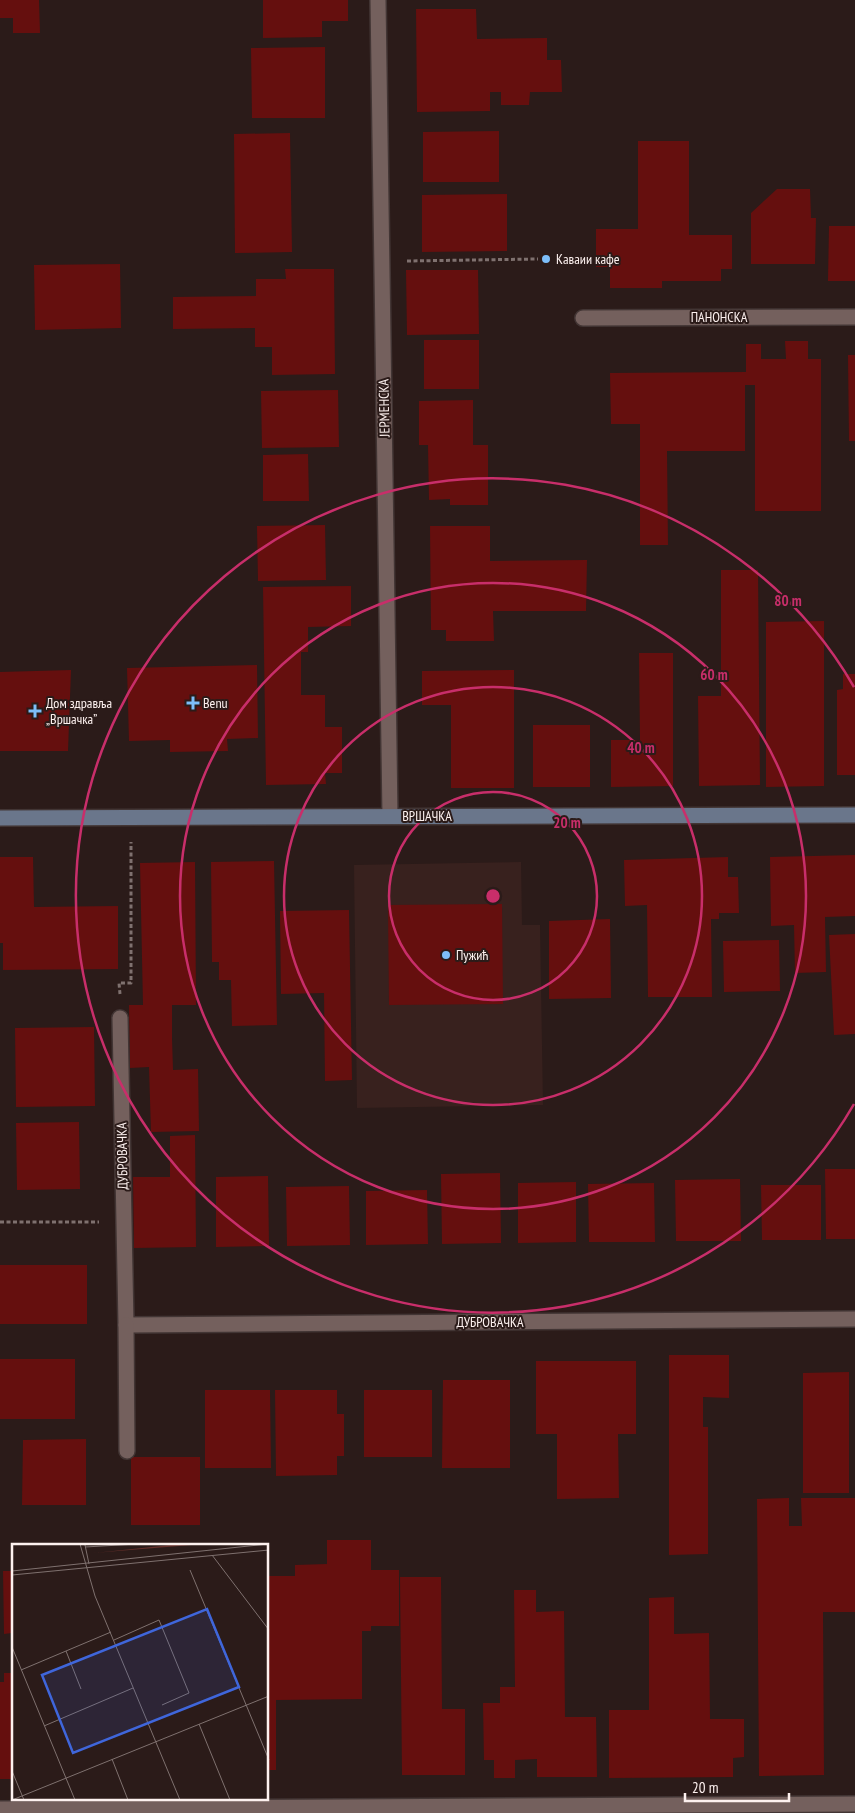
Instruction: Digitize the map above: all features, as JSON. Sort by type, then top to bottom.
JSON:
[{"type":"street","name":"ЈЕРМЕНСКА","points":[[378,0],[390,816]]},
{"type":"street","name":"ПАНОНСКА","points":[[582,318],[855,317]]},
{"type":"street","name":"ВРШАЧКА","points":[[0,818],[855,815]]},
{"type":"street","name":"ДУБРОВАЧКА","points":[[120,1018],[127,1451]]},
{"type":"street","name":"ДУБРОВАЧКА","points":[[126,1325],[855,1319]]},
{"type":"street","points":[[0,1809],[855,1804]]},
{"type":"path","points":[[382,261],[538,259]]},
{"type":"path","points":[[120,1018],[119,983],[131,983],[131,817]]},
{"type":"path","points":[[0,1222],[123,1221]]},
{"type":"shaded area","points":[[521,862],[522,925],[540,925],[543,1105],[357,1108],[354,865]]},
{"type":"building","points":[[0,0],[39,0],[40,33],[13,33],[13,18],[0,18]]},
{"type":"building","points":[[263,0],[348,0],[348,21],[322,21],[322,37],[263,38]]},
{"type":"building","points":[[416,9],[476,9],[477,39],[547,38],[547,60],[561,60],[562,92],[530,92],[529,105],[501,105],[501,92],[490,92],[490,111],[417,112]]},
{"type":"building","points":[[325,47],[325,118],[252,118],[251,48]]},
{"type":"building","points":[[499,131],[499,182],[423,182],[423,132]]},
{"type":"building","points":[[290,133],[292,252],[235,253],[234,134]]},
{"type":"building","points":[[638,141],[689,141],[689,235],[732,235],[732,269],[721,269],[721,281],[662,281],[662,288],[610,288],[610,267],[596,267],[596,229],[638,229]]},
{"type":"building","points":[[777,189],[810,189],[811,218],[816,218],[815,264],[751,264],[751,213]]},
{"type":"building","points":[[507,194],[507,251],[422,252],[422,195]]},
{"type":"building","points":[[829,226],[855,226],[855,281],[828,281]]},
{"type":"building","points":[[120,264],[121,328],[35,330],[34,265]]},
{"type":"building","points":[[285,269],[334,269],[335,374],[272,375],[272,347],[255,347],[255,328],[173,329],[173,297],[256,296],[256,279],[286,279]]},
{"type":"building","points":[[406,270],[478,270],[479,334],[407,335]]},
{"type":"building","points":[[424,340],[479,340],[479,389],[424,389]]},
{"type":"building","points":[[785,341],[808,341],[808,359],[821,359],[821,511],[755,511],[755,385],[745,385],[745,451],[667,451],[668,545],[640,545],[640,424],[611,424],[610,373],[746,372],[746,344],[761,344],[761,359],[786,359]]},
{"type":"building","points":[[848,355],[855,355],[855,441],[849,441]]},
{"type":"building","points":[[338,390],[339,447],[262,448],[261,391]]},
{"type":"building","points":[[473,400],[473,445],[488,445],[488,505],[450,505],[450,499],[429,500],[428,445],[419,445],[419,401]]},
{"type":"building","points":[[308,454],[309,501],[263,501],[263,455]]},
{"type":"building","points":[[325,525],[326,580],[258,581],[257,526]]},
{"type":"building","points":[[430,526],[490,526],[490,561],[587,560],[586,611],[493,611],[494,641],[446,641],[446,630],[431,630]]},
{"type":"building","points":[[721,570],[758,570],[760,785],[699,786],[698,696],[721,696]]},
{"type":"building","points":[[351,586],[351,626],[308,627],[308,652],[301,652],[301,695],[325,695],[325,727],[342,727],[342,773],[325,773],[326,784],[266,785],[263,587]]},
{"type":"building","points":[[824,621],[824,786],[766,787],[766,622]]},
{"type":"building","points":[[639,653],[673,653],[673,786],[611,787],[611,740],[640,740]]},
{"type":"building","name":"Benu","points":[[257,665],[258,738],[227,739],[228,751],[170,752],[170,740],[129,741],[127,668]]},
{"type":"building","name":"Дом здравља „Вршачка”","points":[[71,670],[68,751],[0,751],[0,672]]},
{"type":"building","points":[[514,670],[514,788],[451,788],[451,705],[422,705],[422,671]]},
{"type":"building","points":[[843,674],[855,674],[855,775],[837,775],[837,690],[843,689]]},
{"type":"building","points":[[533,725],[590,725],[590,787],[533,787]]},
{"type":"building","points":[[855,855],[855,916],[825,917],[826,972],[795,973],[794,925],[771,926],[770,857]]},
{"type":"building","points":[[0,857],[33,857],[34,907],[118,906],[118,969],[3,970],[3,943],[0,943]]},
{"type":"building","points":[[728,857],[728,877],[738,877],[739,913],[719,913],[719,919],[711,919],[712,997],[648,997],[647,905],[625,906],[624,860]]},
{"type":"building","points":[[274,861],[277,1025],[232,1026],[231,980],[219,980],[219,962],[212,962],[211,862]]},
{"type":"building","points":[[195,862],[196,1005],[172,1005],[172,1038],[173,1070],[198,1069],[199,1131],[151,1132],[149,1067],[130,1068],[129,1005],[143,1005],[140,863]]},
{"type":"building","name":"Пужић","points":[[502,904],[503,1004],[389,1005],[388,905]]},
{"type":"building","points":[[349,910],[352,1080],[325,1081],[324,993],[281,994],[280,911]]},
{"type":"building","points":[[610,919],[611,998],[549,999],[549,921]]},
{"type":"building","points":[[855,934],[855,1034],[834,1035],[829,935]]},
{"type":"building","points":[[779,940],[780,991],[724,992],[723,941]]},
{"type":"building","points":[[94,1027],[95,1106],[16,1107],[15,1028]]},
{"type":"building","points":[[79,1122],[80,1189],[17,1190],[16,1123]]},
{"type":"building","points":[[195,1135],[196,1247],[134,1248],[133,1177],[170,1177],[170,1136]]},
{"type":"building","points":[[825,1169],[855,1169],[855,1239],[826,1239]]},
{"type":"building","points":[[500,1173],[501,1243],[442,1244],[441,1174]]},
{"type":"building","points":[[268,1176],[269,1246],[216,1247],[216,1177]]},
{"type":"building","points":[[740,1179],[741,1241],[676,1241],[675,1180]]},
{"type":"building","points":[[576,1182],[576,1242],[518,1243],[518,1183]]},
{"type":"building","points":[[654,1183],[655,1242],[589,1242],[588,1184]]},
{"type":"building","points":[[761,1185],[821,1185],[821,1240],[762,1240]]},
{"type":"building","points":[[349,1186],[350,1245],[287,1246],[286,1187]]},
{"type":"building","points":[[427,1190],[428,1244],[366,1245],[366,1191]]},
{"type":"building","points":[[0,1265],[87,1265],[87,1324],[0,1324]]},
{"type":"building","points":[[669,1355],[729,1355],[729,1398],[703,1397],[703,1427],[708,1427],[708,1554],[669,1555]]},
{"type":"building","points":[[0,1359],[75,1359],[75,1419],[0,1419]]},
{"type":"building","points":[[536,1361],[636,1361],[636,1434],[618,1434],[619,1498],[557,1499],[557,1434],[536,1434]]},
{"type":"building","points":[[849,1372],[849,1493],[803,1493],[803,1373]]},
{"type":"building","points":[[443,1380],[510,1380],[510,1468],[442,1468]]},
{"type":"building","points":[[205,1390],[270,1390],[271,1468],[205,1468]]},
{"type":"building","points":[[275,1390],[337,1390],[337,1414],[344,1414],[344,1456],[337,1456],[337,1475],[276,1476]]},
{"type":"building","points":[[364,1390],[432,1390],[432,1457],[364,1457]]},
{"type":"building","points":[[86,1439],[86,1505],[22,1505],[23,1440]]},
{"type":"building","points":[[131,1457],[200,1457],[200,1525],[131,1525]]},
{"type":"building","points":[[789,1498],[789,1526],[802,1526],[801,1498],[855,1498],[855,1612],[823,1612],[824,1775],[759,1776],[757,1499]]},
{"type":"building","points":[[327,1540],[371,1540],[371,1570],[399,1570],[399,1626],[371,1626],[371,1631],[362,1631],[362,1699],[276,1700],[276,1770],[269,1770],[269,1576],[295,1576],[295,1565],[327,1564]]},
{"type":"building","points":[[3,1571],[12,1571],[12,1633],[4,1634]]},
{"type":"building","points":[[400,1577],[441,1577],[442,1709],[465,1709],[465,1775],[402,1775]]},
{"type":"building","points":[[514,1590],[536,1590],[536,1612],[564,1611],[565,1717],[596,1717],[597,1777],[537,1777],[537,1759],[515,1760],[515,1778],[494,1778],[494,1760],[484,1760],[483,1703],[500,1703],[500,1687],[515,1687]]},
{"type":"building","points":[[674,1597],[674,1634],[709,1633],[710,1719],[744,1719],[744,1757],[733,1758],[733,1777],[609,1778],[609,1710],[649,1710],[649,1598]]},
{"type":"building","points":[[4,1673],[12,1673],[12,1779],[0,1779],[0,1682],[4,1682]]},
{"type":"place","name":"Каваии кафе","points":[[546,259]]},
{"type":"place","name":"Benu","points":[[193,703]]},
{"type":"place","name":"Дом здравља „Вршачка”","points":[[35,711]]},
{"type":"place","name":"Пужић","points":[[446,955]]}]
